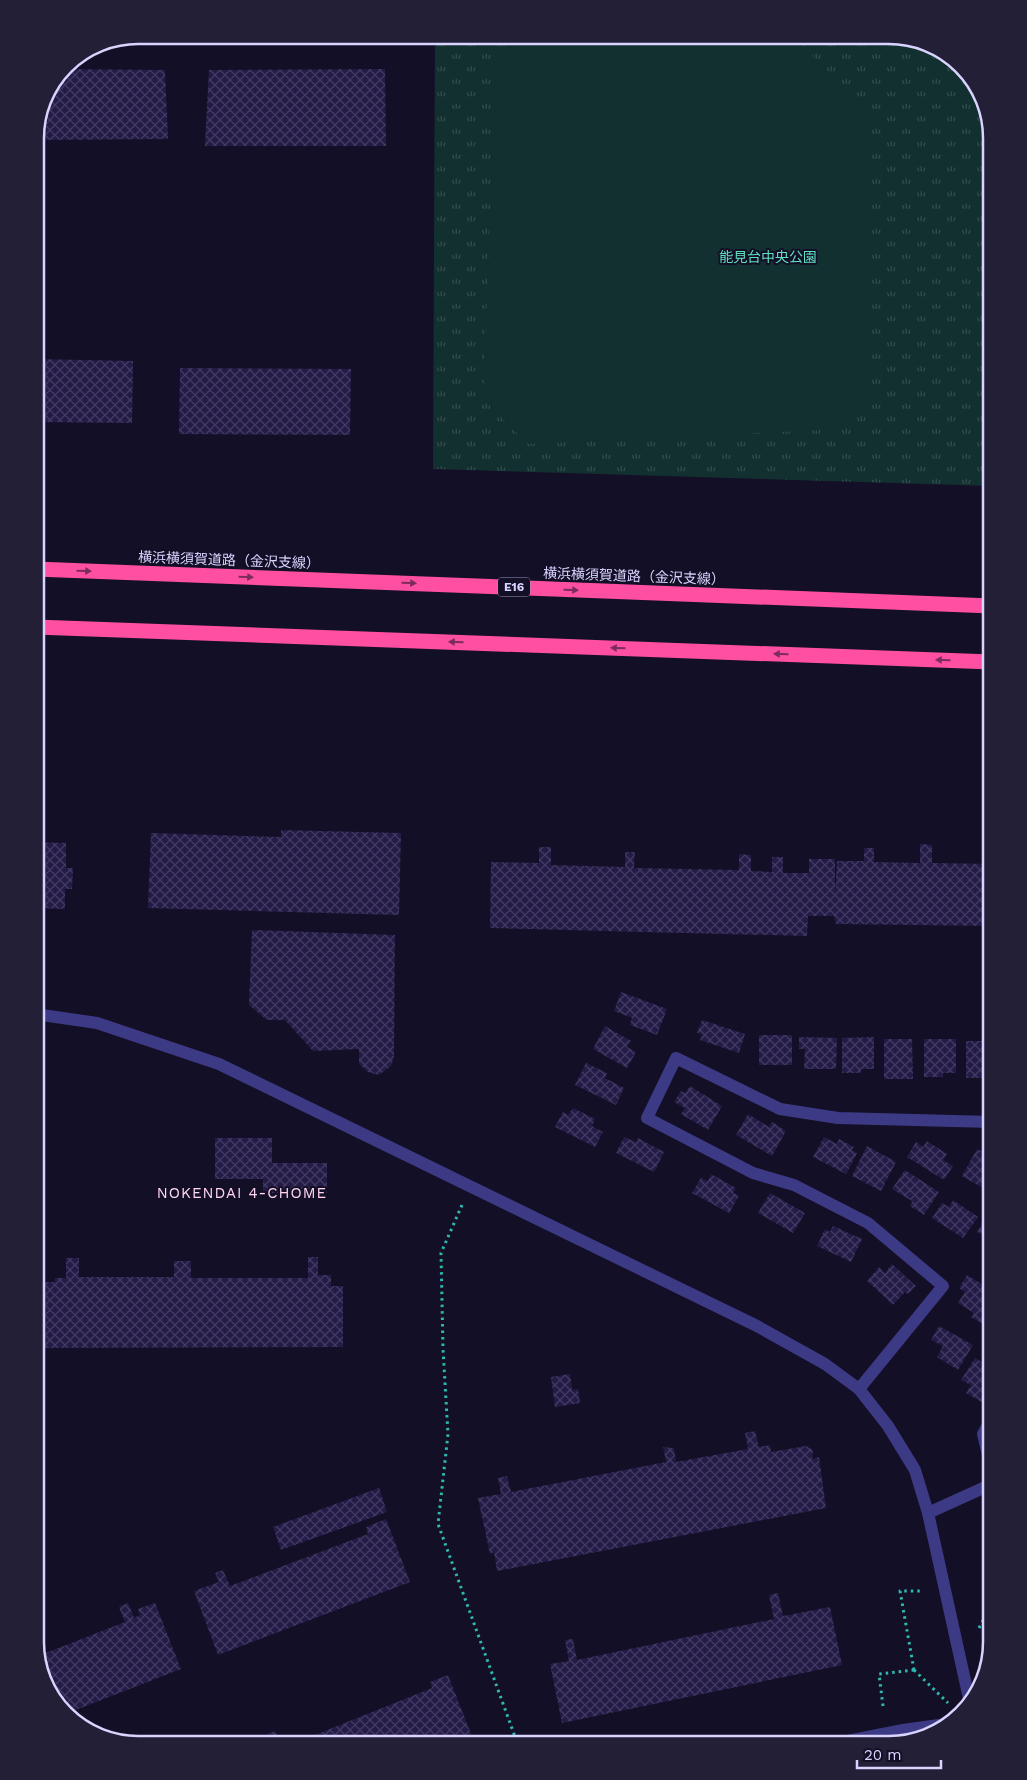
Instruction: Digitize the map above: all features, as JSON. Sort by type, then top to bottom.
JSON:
[{"type":"highway","name":"横浜横須賀道路（金沢支線）","points":[[44,569],[983,606]]},
{"type":"highway","points":[[44,627],[983,662]]},
{"type":"street","points":[[44,1015],[96,1023],[219,1064],[757,1326],[825,1364],[859,1389],[888,1426],[914,1470],[928,1513],[968,1693]]},
{"type":"street","points":[[859,1389],[943,1286],[868,1223],[794,1185],[752,1173],[647,1118],[676,1058],[780,1109],[838,1118],[983,1122]]},
{"type":"street","points":[[928,1513],[983,1488]]},
{"type":"street","points":[[873,1736],[933,1726]]},
{"type":"path","points":[[470,1186],[441,1252],[443,1349],[448,1434],[438,1524],[515,1736]]},
{"type":"path","points":[[923,1591],[900,1591],[914,1670],[952,1707]]},
{"type":"path","points":[[979,1628],[983,1621]]},
{"type":"path","points":[[883,1706],[879,1674],[914,1670]]},
{"type":"green space","name":"能見台中央公園","points":[[435,44],[895,44],[931,53],[960,76],[974,96],[980,113],[983,138],[983,486],[433,469]]},
{"type":"green space","points":[[513,44],[801,44],[865,113],[867,401],[838,429],[528,444],[483,399],[496,62]]},
{"type":"building","points":[[73,69],[165,70],[168,139],[44,140],[44,132],[47,113],[56,91]]},
{"type":"building","points":[[385,69],[386,146],[205,146],[209,70]]},
{"type":"building","points":[[44,359],[133,361],[132,423],[44,422]]},
{"type":"building","points":[[180,368],[351,369],[350,435],[179,434]]},
{"type":"building","points":[[281,830],[401,833],[399,915],[148,908],[151,833],[281,837]]},
{"type":"building","points":[[44,842],[66,843],[66,868],[73,868],[72,889],[65,889],[65,909],[44,908]]},
{"type":"building","points":[[920,844],[932,845],[932,863],[983,864],[983,926],[836,924],[834,916],[808,916],[807,936],[490,928],[491,862],[539,863],[539,847],[551,847],[551,865],[625,867],[625,852],[635,852],[634,868],[739,870],[739,854],[751,855],[751,871],[772,872],[772,857],[783,857],[783,873],[809,873],[809,859],[835,859],[835,895],[837,861],[864,861],[864,848],[874,848],[874,862],[920,863]]},
{"type":"building","points":[[252,930],[395,935],[394,1057],[391,1066],[379,1075],[368,1072],[359,1064],[359,1049],[313,1051],[285,1020],[267,1020],[249,1005]]},
{"type":"building","points":[[621,992],[667,1009],[657,1035],[630,1025],[632,1018],[614,1011]]},
{"type":"building","points":[[702,1020],[745,1034],[739,1053],[700,1040],[702,1034],[697,1033]]},
{"type":"building","points":[[605,1026],[631,1041],[627,1047],[636,1052],[627,1068],[593,1049]]},
{"type":"building","points":[[759,1035],[792,1035],[792,1065],[759,1065]]},
{"type":"building","points":[[799,1037],[837,1038],[836,1069],[804,1069],[805,1049],[799,1049]]},
{"type":"building","points":[[874,1037],[874,1069],[861,1069],[861,1073],[842,1073],[842,1038]]},
{"type":"building","points":[[884,1039],[912,1039],[913,1079],[884,1079]]},
{"type":"building","points":[[924,1039],[956,1039],[956,1073],[943,1073],[943,1077],[924,1077]]},
{"type":"building","points":[[966,1041],[983,1041],[983,1078],[966,1078]]},
{"type":"building","points":[[586,1063],[607,1073],[605,1078],[624,1088],[616,1105],[575,1085]]},
{"type":"building","points":[[690,1086],[722,1106],[708,1130],[681,1114],[685,1108],[674,1102],[681,1091],[685,1093]]},
{"type":"building","points":[[573,1108],[595,1119],[592,1126],[603,1132],[595,1147],[555,1127],[563,1112],[568,1115]]},
{"type":"building","points":[[748,1114],[769,1127],[772,1122],[786,1131],[772,1156],[736,1135]]},
{"type":"building","points":[[624,1137],[636,1142],[638,1138],[664,1152],[654,1172],[616,1153]]},
{"type":"building","points":[[824,1137],[837,1144],[839,1139],[854,1147],[852,1150],[857,1153],[846,1174],[813,1157]]},
{"type":"building","points":[[215,1138],[272,1138],[272,1163],[327,1163],[327,1193],[263,1193],[263,1179],[215,1179]]},
{"type":"building","points":[[927,1141],[947,1154],[943,1160],[953,1166],[944,1180],[907,1157],[916,1142],[923,1147]]},
{"type":"building","points":[[867,1146],[896,1162],[881,1191],[852,1176]]},
{"type":"building","points":[[977,1149],[983,1152],[983,1188],[962,1176]]},
{"type":"building","points":[[905,1170],[939,1192],[924,1215],[910,1206],[912,1201],[892,1189]]},
{"type":"building","points":[[711,1174],[736,1188],[733,1193],[739,1196],[729,1213],[692,1193],[701,1178],[708,1181]]},
{"type":"building","points":[[770,1193],[805,1213],[793,1233],[758,1213]]},
{"type":"building","points":[[953,1200],[978,1217],[963,1238],[932,1218],[942,1203],[949,1207]]},
{"type":"building","points":[[983,1222],[983,1236],[977,1232]]},
{"type":"building","points":[[833,1226],[862,1239],[851,1262],[817,1246],[825,1229],[830,1232]]},
{"type":"building","points":[[308,1257],[318,1257],[318,1275],[331,1275],[331,1286],[343,1286],[343,1347],[44,1348],[44,1282],[55,1282],[55,1278],[66,1278],[66,1258],[79,1258],[79,1277],[174,1277],[174,1261],[191,1261],[191,1278],[308,1278]]},
{"type":"building","points":[[892,1264],[916,1286],[908,1294],[905,1292],[893,1305],[867,1281],[879,1267],[885,1273]]},
{"type":"building","points":[[967,1275],[983,1285],[983,1324],[971,1317],[974,1313],[958,1303],[965,1292],[959,1288]]},
{"type":"building","points":[[939,1326],[973,1345],[958,1370],[937,1357],[943,1346],[931,1340]]},
{"type":"building","points":[[975,1358],[983,1363],[983,1403],[966,1393],[971,1385],[961,1380]]},
{"type":"building","points":[[570,1374],[572,1390],[578,1389],[580,1403],[555,1407],[551,1377]]},
{"type":"building","points":[[755,1431],[759,1447],[770,1445],[771,1452],[806,1446],[813,1450],[812,1459],[819,1457],[826,1508],[497,1571],[494,1552],[490,1554],[478,1498],[501,1494],[498,1478],[507,1476],[511,1492],[666,1462],[663,1447],[674,1448],[676,1462],[748,1449],[745,1433]]},
{"type":"building","points":[[379,1488],[387,1512],[281,1550],[273,1527]]},
{"type":"building","points":[[386,1519],[410,1582],[218,1655],[194,1591],[219,1582],[215,1573],[223,1570],[230,1586],[368,1534],[366,1527]]},
{"type":"building","points":[[778,1593],[783,1616],[830,1607],[842,1665],[562,1723],[550,1664],[569,1661],[565,1640],[573,1639],[577,1660],[774,1619],[769,1595]]},
{"type":"building","points":[[128,1603],[134,1618],[140,1615],[138,1609],[155,1603],[181,1669],[74,1711],[53,1684],[45,1653],[125,1622],[119,1607]]},
{"type":"building","points":[[448,1675],[472,1736],[312,1736],[432,1688],[430,1682]]},
{"type":"building","points":[[275,1731],[277,1736],[268,1736],[267,1734]]},
{"type":"district","name":"NOKENDAI 4-CHOME","points":[[242,1193]]}]
